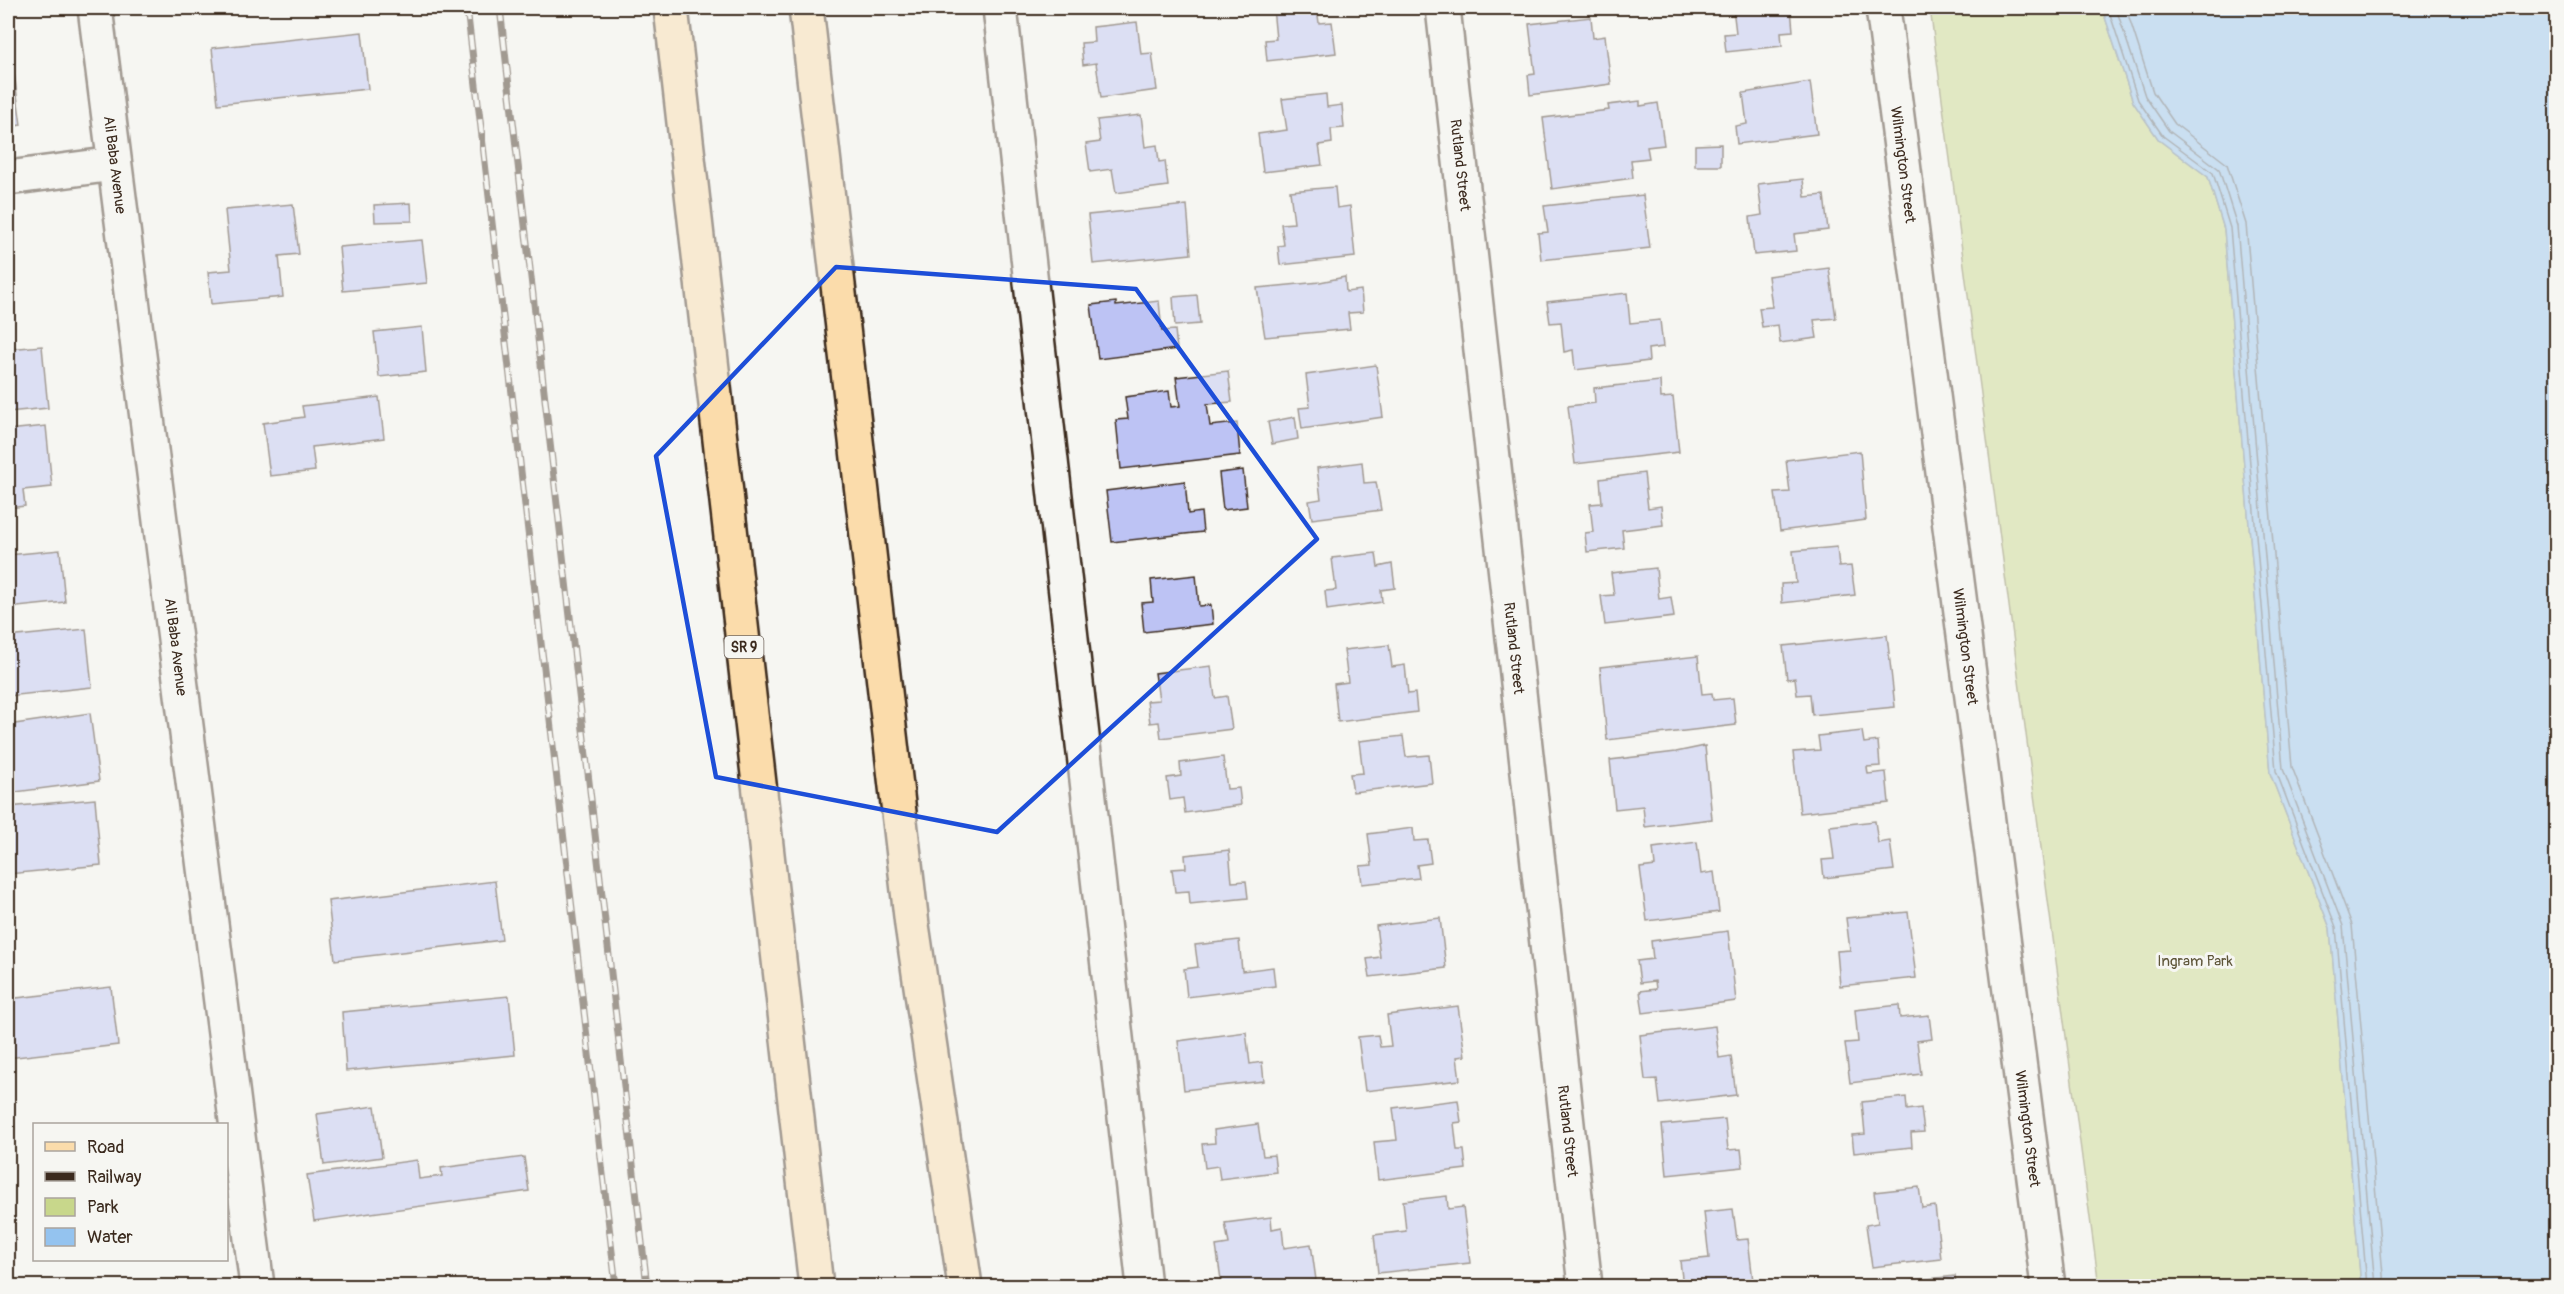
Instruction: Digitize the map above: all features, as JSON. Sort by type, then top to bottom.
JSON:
[{"type":"main road","name":"SR 9","points":[[671,8],[816,1287]]},
{"type":"main road","points":[[806,8],[912,925],[965,1287]]},
{"type":"street","name":"Ali Baba Avenue","points":[[95,8],[257,1287]]},
{"type":"street","points":[[1000,8],[1144,1287]]},
{"type":"street","name":"Rutland Street","points":[[1443,8],[1585,1287]]},
{"type":"street","name":"Wilmington Street","points":[[1882,8],[2048,1287]]},
{"type":"street","points":[[8,178],[114,164]]},
{"type":"highlighted area","points":[[836,267],[1136,289],[1317,539],[997,832],[716,777],[656,456]]},
{"type":"green space","name":"Ingram Park","points":[[1930,8],[2102,8],[2133,102],[2159,140],[2208,177],[2224,229],[2270,773],[2330,928],[2361,1286],[2099,1286]]},
{"type":"water","points":[[2102,8],[2556,8],[2556,1286],[2361,1286],[2330,928],[2270,773],[2224,229],[2208,177],[2159,140],[2133,102]]},
{"type":"building","points":[[1273,8],[1317,8],[1319,23],[1332,22],[1336,53],[1267,61],[1265,40],[1276,39]]},
{"type":"building","points":[[1733,8],[1791,8],[1793,31],[1781,32],[1782,46],[1726,52],[1724,34],[1736,33]]},
{"type":"building","points":[[1591,17],[1593,38],[1605,36],[1611,84],[1530,95],[1528,75],[1535,74],[1529,24]]},
{"type":"building","points":[[1137,22],[1141,54],[1152,53],[1157,90],[1101,98],[1096,63],[1083,65],[1081,43],[1094,42],[1093,27]]},
{"type":"building","points":[[362,32],[368,89],[218,104],[212,48]]},
{"type":"building","points":[[12,57],[21,125],[8,127],[8,58]]},
{"type":"building","points":[[1810,82],[1817,134],[1737,144],[1735,126],[1747,124],[1743,93]]},
{"type":"building","points":[[1326,94],[1327,107],[1342,105],[1344,128],[1331,129],[1332,143],[1319,145],[1322,165],[1263,172],[1258,134],[1287,130],[1282,99]]},
{"type":"building","points":[[1640,101],[1640,106],[1658,103],[1664,145],[1647,147],[1649,158],[1631,160],[1633,178],[1552,189],[1543,118],[1609,110],[1608,105]]},
{"type":"building","points":[[1141,115],[1145,147],[1157,145],[1159,162],[1165,161],[1168,186],[1116,193],[1112,169],[1090,172],[1086,144],[1100,142],[1097,120]]},
{"type":"building","points":[[1721,144],[1721,166],[1695,166],[1695,145]]},
{"type":"building","points":[[1803,179],[1805,197],[1824,195],[1828,230],[1794,234],[1796,251],[1754,255],[1750,217],[1762,215],[1758,184]]},
{"type":"building","points":[[1335,187],[1337,208],[1350,206],[1355,257],[1280,265],[1278,246],[1284,245],[1281,224],[1294,223],[1290,191]]},
{"type":"building","points":[[1643,195],[1650,248],[1541,260],[1538,233],[1548,232],[1544,206]]},
{"type":"building","points":[[411,203],[412,221],[375,222],[374,205]]},
{"type":"building","points":[[293,204],[299,254],[279,256],[283,297],[211,304],[208,272],[231,270],[225,210]]},
{"type":"building","points":[[1187,205],[1191,254],[1093,264],[1088,215]]},
{"type":"building","points":[[422,240],[427,283],[343,291],[339,247]]},
{"type":"building","points":[[1829,268],[1836,318],[1814,320],[1817,338],[1780,343],[1778,325],[1762,327],[1759,308],[1772,307],[1768,276]]},
{"type":"building","points":[[1345,277],[1346,292],[1361,290],[1363,312],[1348,313],[1350,329],[1265,337],[1257,288],[1320,282]]},
{"type":"building","points":[[1627,293],[1630,323],[1660,320],[1663,347],[1648,349],[1649,361],[1575,370],[1573,350],[1564,352],[1561,322],[1550,323],[1547,302]]},
{"type":"building","points":[[1197,295],[1200,324],[1175,326],[1173,297]]},
{"type":"building","points":[[1159,301],[1162,331],[1175,330],[1177,349],[1098,359],[1091,305],[1116,302],[1116,306]]},
{"type":"building","points":[[422,327],[426,372],[379,377],[374,332]]},
{"type":"building","points":[[42,346],[48,408],[8,412],[8,349]]},
{"type":"building","points":[[1376,365],[1383,417],[1302,429],[1299,408],[1310,407],[1306,375]]},
{"type":"building","points":[[1228,371],[1232,402],[1207,404],[1210,426],[1237,423],[1240,455],[1121,469],[1116,420],[1128,419],[1125,397],[1169,391],[1171,407],[1180,406],[1176,377]]},
{"type":"building","points":[[1660,381],[1661,398],[1673,397],[1679,452],[1575,464],[1568,406],[1595,403],[1594,388]]},
{"type":"building","points":[[379,397],[384,438],[312,447],[315,471],[270,476],[263,423],[304,417],[302,406]]},
{"type":"building","points":[[1295,417],[1298,439],[1272,444],[1268,422]]},
{"type":"building","points":[[46,426],[52,487],[23,490],[25,506],[8,508],[8,430]]},
{"type":"building","points":[[1860,451],[1866,520],[1780,531],[1775,493],[1790,492],[1786,460]]},
{"type":"building","points":[[1362,462],[1364,483],[1376,482],[1381,510],[1312,519],[1309,501],[1321,499],[1317,468]]},
{"type":"building","points":[[1243,470],[1247,507],[1223,510],[1219,473]]},
{"type":"building","points":[[1644,473],[1648,508],[1661,506],[1663,525],[1622,530],[1624,548],[1587,552],[1585,533],[1593,532],[1590,504],[1602,503],[1600,479]]},
{"type":"building","points":[[1185,481],[1188,514],[1201,512],[1203,532],[1112,542],[1106,491]]},
{"type":"building","points":[[1837,547],[1839,567],[1851,566],[1855,595],[1782,603],[1781,584],[1796,583],[1793,551]]},
{"type":"building","points":[[60,550],[65,602],[8,608],[8,555]]},
{"type":"building","points":[[1376,553],[1378,567],[1392,564],[1395,588],[1381,590],[1382,602],[1327,610],[1325,591],[1336,590],[1332,558]]},
{"type":"building","points":[[1656,568],[1659,599],[1671,597],[1674,617],[1605,625],[1601,596],[1614,595],[1611,573]]},
{"type":"building","points":[[1196,575],[1199,606],[1211,605],[1213,624],[1144,632],[1141,603],[1153,602],[1151,580]]},
{"type":"building","points":[[86,629],[92,687],[8,696],[8,637]]},
{"type":"building","points":[[1887,635],[1895,707],[1812,715],[1810,694],[1797,695],[1795,678],[1787,679],[1783,646]]},
{"type":"building","points":[[1389,645],[1392,667],[1405,665],[1408,694],[1415,693],[1417,712],[1338,722],[1334,684],[1348,682],[1344,650]]},
{"type":"building","points":[[1698,656],[1702,694],[1712,693],[1713,700],[1733,698],[1736,725],[1607,740],[1600,667]]},
{"type":"building","points":[[1211,666],[1215,698],[1227,696],[1232,729],[1161,738],[1159,722],[1150,723],[1147,701],[1159,700],[1155,673]]},
{"type":"building","points":[[90,713],[99,781],[8,793],[8,725]]},
{"type":"building","points":[[1862,731],[1864,743],[1878,741],[1880,766],[1867,767],[1868,774],[1886,772],[1889,803],[1800,813],[1793,752],[1820,750],[1818,736]]},
{"type":"building","points":[[1403,736],[1406,757],[1429,755],[1432,783],[1353,792],[1350,774],[1363,773],[1359,741]]},
{"type":"building","points":[[1705,746],[1712,819],[1645,827],[1643,806],[1615,809],[1610,760]]},
{"type":"building","points":[[1223,757],[1227,789],[1239,788],[1241,805],[1185,813],[1183,798],[1170,800],[1167,778],[1181,776],[1180,763]]},
{"type":"building","points":[[95,799],[101,865],[8,874],[8,807]]},
{"type":"building","points":[[1875,821],[1878,843],[1890,841],[1894,870],[1824,878],[1822,860],[1834,859],[1830,826]]},
{"type":"building","points":[[1413,828],[1414,841],[1428,840],[1431,863],[1417,865],[1419,878],[1362,884],[1360,866],[1372,865],[1368,834]]},
{"type":"building","points":[[1697,842],[1701,874],[1714,872],[1719,912],[1647,921],[1640,868],[1655,866],[1653,848]]},
{"type":"building","points":[[1229,850],[1232,882],[1246,881],[1248,898],[1190,904],[1189,891],[1175,892],[1172,869],[1186,868],[1185,855]]},
{"type":"building","points":[[495,881],[502,940],[335,960],[328,901]]},
{"type":"building","points":[[1908,912],[1916,978],[1840,986],[1837,951],[1850,950],[1846,918]]},
{"type":"building","points":[[1440,918],[1446,968],[1370,977],[1367,959],[1380,957],[1376,926]]},
{"type":"building","points":[[1728,931],[1736,1001],[1643,1013],[1640,991],[1656,989],[1655,981],[1640,983],[1637,961],[1653,959],[1651,941]]},
{"type":"building","points":[[1239,940],[1242,971],[1273,967],[1275,986],[1187,997],[1184,969],[1198,967],[1195,945]]},
{"type":"building","points":[[111,987],[118,1045],[8,1058],[8,999]]},
{"type":"building","points":[[509,996],[515,1055],[346,1071],[342,1012]]},
{"type":"building","points":[[1899,1005],[1900,1018],[1929,1015],[1932,1039],[1917,1041],[1921,1074],[1850,1083],[1845,1043],[1858,1042],[1855,1010]]},
{"type":"building","points":[[1458,1006],[1465,1056],[1457,1057],[1460,1080],[1365,1091],[1358,1037],[1378,1035],[1380,1047],[1391,1046],[1387,1015]]},
{"type":"building","points":[[1715,1026],[1719,1058],[1731,1056],[1736,1095],[1660,1104],[1657,1079],[1645,1080],[1640,1035]]},
{"type":"building","points":[[1246,1032],[1250,1064],[1262,1062],[1264,1081],[1184,1090],[1178,1041]]},
{"type":"building","points":[[1906,1097],[1907,1110],[1921,1108],[1924,1132],[1911,1133],[1912,1147],[1854,1153],[1852,1135],[1865,1134],[1862,1102]]},
{"type":"building","points":[[1458,1100],[1461,1122],[1454,1123],[1457,1150],[1464,1150],[1466,1169],[1378,1180],[1374,1142],[1397,1140],[1393,1108]]},
{"type":"building","points":[[375,1106],[382,1157],[324,1165],[317,1114]]},
{"type":"building","points":[[1725,1119],[1728,1150],[1741,1149],[1743,1167],[1667,1175],[1662,1125]]},
{"type":"building","points":[[1258,1124],[1263,1156],[1274,1155],[1276,1172],[1220,1179],[1218,1166],[1205,1168],[1202,1144],[1215,1143],[1214,1130]]},
{"type":"building","points":[[524,1157],[529,1191],[314,1221],[307,1175],[417,1160],[419,1179],[442,1176],[441,1168]]},
{"type":"building","points":[[1919,1187],[1922,1208],[1935,1206],[1941,1259],[1872,1267],[1866,1225],[1878,1223],[1874,1192]]},
{"type":"building","points":[[1447,1196],[1448,1209],[1463,1207],[1470,1263],[1378,1273],[1374,1235],[1406,1231],[1403,1201]]},
{"type":"building","points":[[1733,1209],[1737,1240],[1748,1239],[1753,1281],[1683,1286],[1680,1261],[1709,1258],[1704,1212]]},
{"type":"building","points":[[1271,1217],[1272,1229],[1282,1227],[1284,1248],[1311,1244],[1316,1280],[1265,1286],[1222,1286],[1216,1246],[1229,1244],[1225,1223]]},
{"type":"building","points":[[1955,1276],[1956,1286],[1880,1286],[1880,1284]]},
{"type":"railway","points":[[467,8],[616,1286]]},
{"type":"railway","points":[[500,8],[647,1286]]}]
